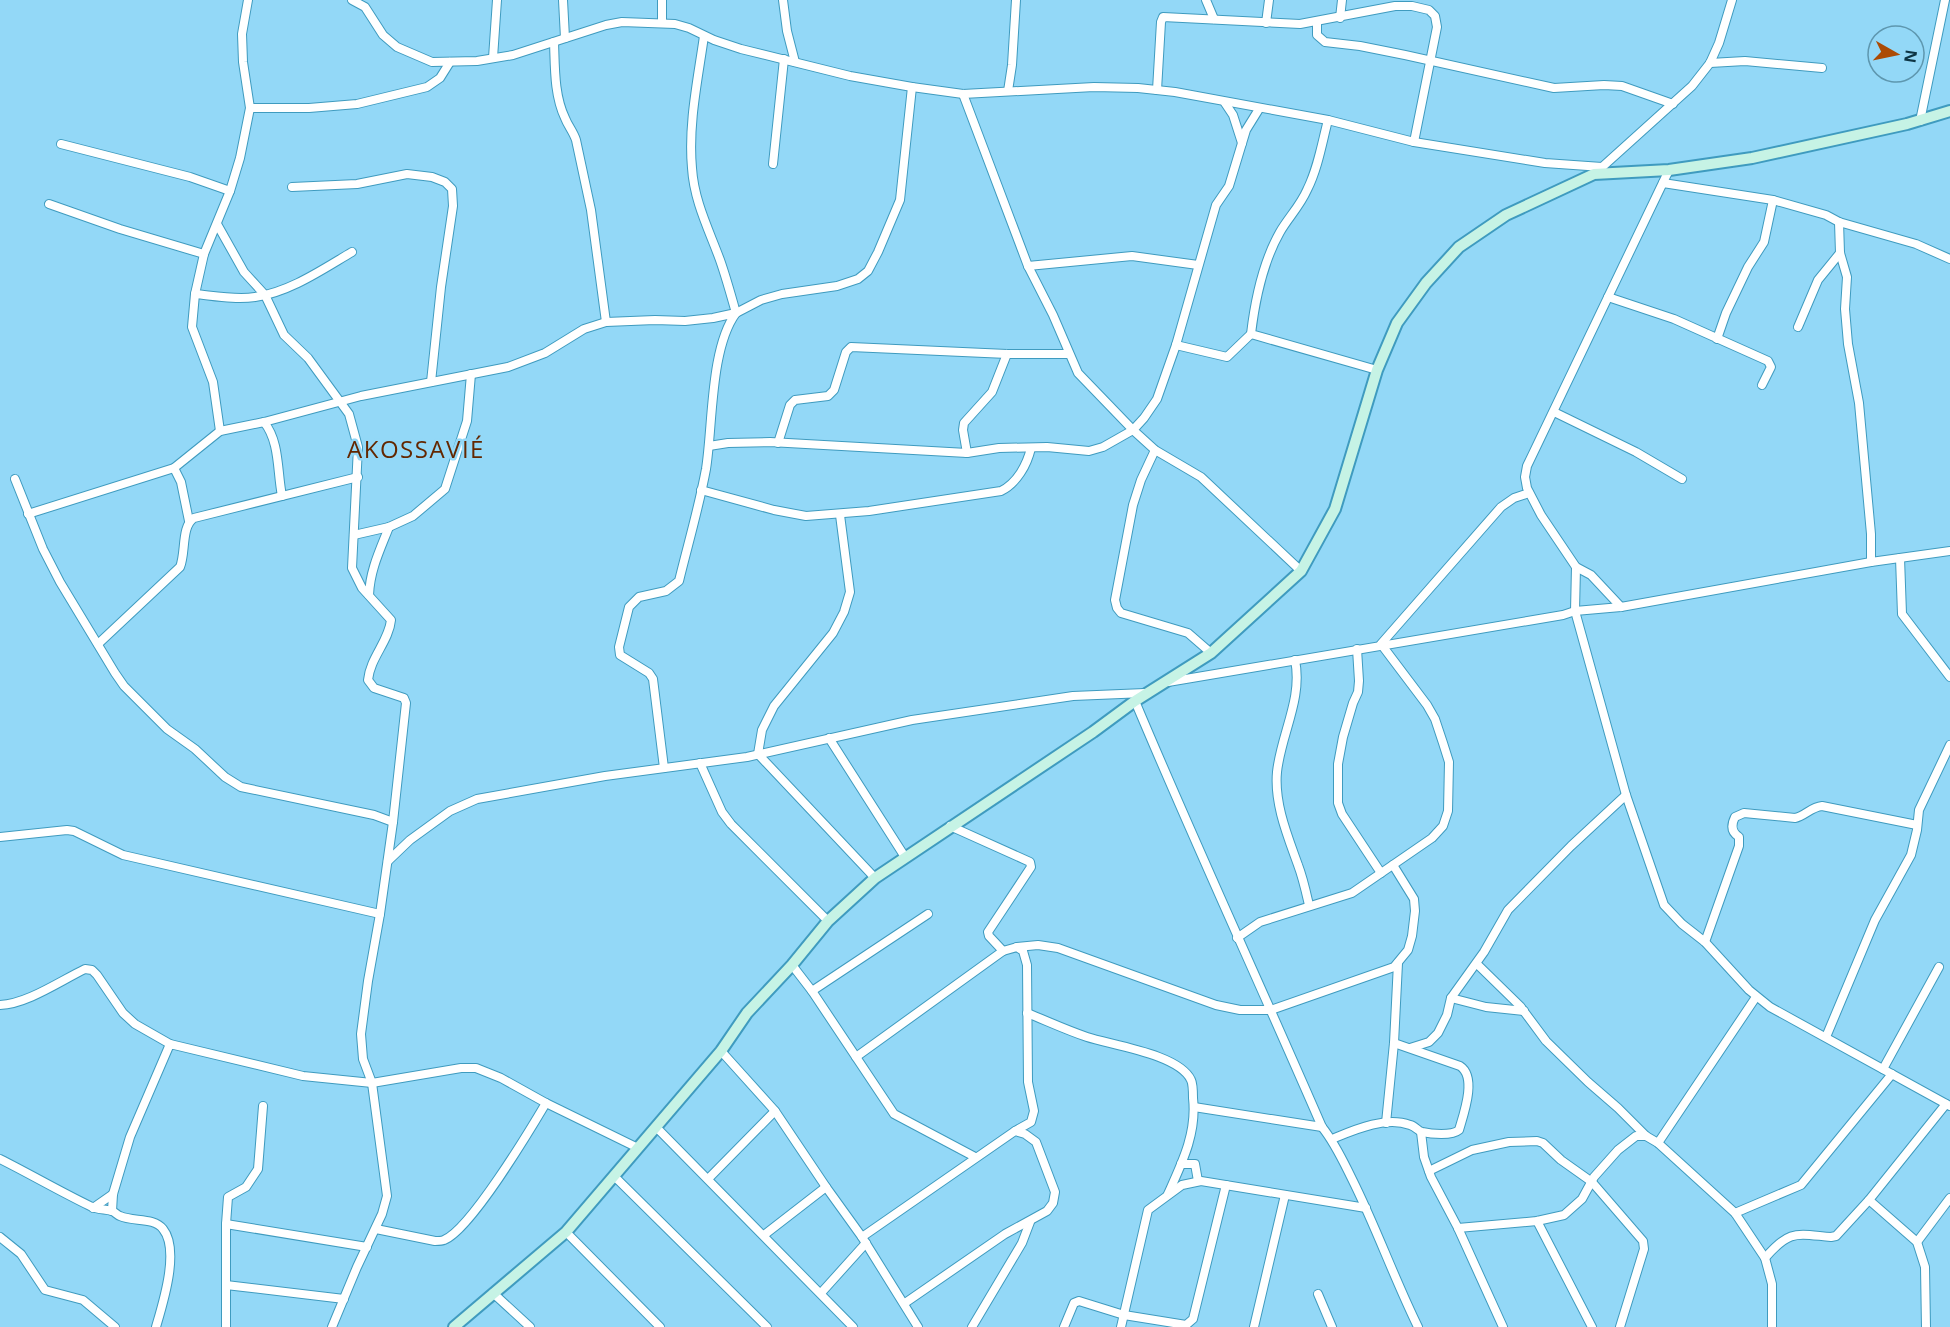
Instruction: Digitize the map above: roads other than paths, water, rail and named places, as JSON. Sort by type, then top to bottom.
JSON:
[{"type":"street","points":[[220,430],[213,382],[192,327],[195,294],[204,254],[230,191],[240,158],[250,108],[242,53],[246,0]]},
{"type":"street","points":[[352,0],[365,7],[383,35],[397,47],[432,62],[513,55],[614,24],[662,23],[689,28],[704,36],[741,49],[850,76],[912,87],[963,94],[1094,87],[1157,90],[1328,120],[1414,142],[1598,171],[1669,171],[1752,158],[1920,121],[1950,111]]},
{"type":"street","points":[[493,58],[497,0]]},
{"type":"street","points":[[563,0],[566,38]]},
{"type":"street","points":[[662,0],[662,23]]},
{"type":"street","points":[[783,0],[787,32],[795,62]]},
{"type":"street","points":[[1008,91],[1016,0]]},
{"type":"street","points":[[1206,0],[1214,19]]},
{"type":"street","points":[[1266,23],[1269,0]]},
{"type":"street","points":[[1340,18],[1342,0]]},
{"type":"street","points":[[454,1327],[566,1232],[721,1051],[747,1013],[792,965],[828,921],[875,878],[1093,732],[1135,701],[1211,653],[1301,570],[1335,509],[1377,370],[1397,323],[1426,283],[1459,247],[1506,215],[1598,171],[1673,104],[1692,86],[1710,63],[1719,43],[1732,0]]},
{"type":"street","points":[[1920,121],[1945,0]]},
{"type":"street","points":[[1157,90],[1163,17],[1300,24],[1395,6],[1413,6],[1429,10],[1435,16],[1437,27],[1414,142]]},
{"type":"street","points":[[1317,22],[1317,35],[1325,42],[1360,45],[1554,88],[1622,86],[1673,104]]},
{"type":"street","points":[[704,36],[692,125],[692,170],[705,225],[720,260],[736,313]]},
{"type":"street","points":[[554,42],[555,78],[565,119],[576,140],[591,210],[606,322]]},
{"type":"street","points":[[773,164],[784,59]]},
{"type":"street","points":[[1710,63],[1745,61],[1822,68]]},
{"type":"street","points":[[250,108],[309,108],[357,104],[427,87],[440,78],[450,62]]},
{"type":"street","points":[[28,514],[174,468],[220,430],[264,422],[340,401],[508,367],[536,356],[584,329],[606,322],[685,321],[736,313],[761,300],[782,294],[837,286],[858,279],[868,271],[900,200],[912,87]]},
{"type":"street","points":[[963,94],[1028,266],[1053,315],[1078,373],[1155,450],[1202,477],[1301,570]]},
{"type":"street","points":[[1225,103],[1233,115],[1242,144]]},
{"type":"street","points":[[710,446],[728,443],[778,442],[967,453],[999,448],[1047,447],[1089,451],[1103,447],[1133,430],[1157,399],[1176,345],[1216,205],[1229,186],[1251,120],[1259,109]]},
{"type":"street","points":[[1176,345],[1227,357],[1251,334],[1260,286],[1272,250],[1280,232],[1308,189],[1319,158],[1328,120]]},
{"type":"street","points":[[61,144],[190,177],[230,191]]},
{"type":"street","points":[[1621,607],[1591,575],[1576,567],[1541,515],[1529,493],[1525,477],[1527,466],[1669,171]]},
{"type":"street","points":[[292,187],[357,184],[407,174],[432,177],[445,182],[452,189],[453,206],[430,382]]},
{"type":"street","points":[[1663,183],[1773,200],[1916,244],[1950,259]]},
{"type":"street","points":[[1717,339],[1726,313],[1748,267],[1764,242],[1773,200]]},
{"type":"street","points":[[49,204],[120,230],[204,254]]},
{"type":"street","points":[[1839,222],[1840,253],[1847,277],[1845,309],[1848,344],[1859,403],[1871,534],[1871,562]]},
{"type":"street","points":[[218,224],[244,272],[265,295],[284,335],[308,358],[348,414],[358,447],[352,568],[362,588],[390,620],[390,630],[369,670],[368,680],[374,688],[404,698],[406,704],[388,861],[361,1034],[363,1059],[372,1083],[387,1196],[376,1229],[332,1327]]},
{"type":"street","points":[[195,294],[240,298],[265,295],[309,277],[352,252]]},
{"type":"street","points":[[1798,327],[1818,280],[1840,253]]},
{"type":"street","points":[[1028,266],[1132,256],[1198,265]]},
{"type":"street","points":[[1608,297],[1674,319],[1768,361],[1771,367],[1762,385]]},
{"type":"street","points":[[664,768],[653,679],[649,673],[620,655],[618,647],[629,607],[639,597],[666,591],[680,581],[710,446],[722,341],[736,313]]},
{"type":"street","points":[[1251,334],[1377,370]]},
{"type":"street","points":[[778,442],[790,405],[795,400],[828,396],[834,390],[846,352],[851,347],[1007,354],[1069,354]]},
{"type":"street","points":[[967,453],[964,423],[992,392],[1007,354]]},
{"type":"street","points":[[354,535],[389,527],[413,516],[446,486],[467,421],[471,375]]},
{"type":"street","points":[[1554,412],[1636,452],[1682,480]]},
{"type":"street","points":[[264,422],[270,430],[275,445],[277,474],[282,496]]},
{"type":"street","points":[[701,490],[774,510],[806,516],[840,515],[1000,490],[1007,487],[1021,471],[1031,448]]},
{"type":"street","points":[[1155,450],[1141,480],[1133,505],[1115,600],[1117,608],[1121,613],[1132,617],[1188,633],[1211,653]]},
{"type":"street","points":[[98,644],[180,567],[184,559],[189,521],[181,482],[174,468]]},
{"type":"street","points":[[189,521],[358,477]]},
{"type":"street","points":[[15,478],[28,514],[60,582],[124,686],[167,729],[195,749],[234,784],[374,815],[393,822]]},
{"type":"street","points":[[1381,644],[1501,507],[1514,498],[1529,493]]},
{"type":"street","points":[[758,754],[762,730],[774,706],[833,633],[844,612],[850,592],[840,515]]},
{"type":"street","points":[[369,596],[373,567],[389,527]]},
{"type":"street","points":[[1168,682],[1575,611],[1621,607],[1871,562],[1950,551]]},
{"type":"street","points":[[1900,558],[1902,614],[1950,677]]},
{"type":"street","points":[[1576,567],[1575,611],[1626,795],[1664,905],[1682,924],[1705,942],[1756,997],[1770,1007],[1948,1105],[1836,1236],[1791,1235],[1778,1243],[1765,1258]]},
{"type":"street","points":[[1238,938],[1260,922],[1352,893],[1432,838],[1443,826],[1448,811],[1449,762],[1431,712],[1381,644]]},
{"type":"street","points":[[1357,649],[1358,692],[1340,755],[1338,803],[1342,814],[1381,873]]},
{"type":"street","points":[[1295,660],[1297,670],[1293,714],[1280,755],[1277,774],[1285,832],[1299,867],[1309,905]]},
{"type":"street","points":[[388,861],[410,840],[450,811],[477,799],[605,776],[758,754],[912,720],[1073,696],[1148,693]]},
{"type":"street","points":[[1135,701],[1322,1127],[1332,1139],[1366,1208],[1418,1327]]},
{"type":"street","points":[[829,738],[905,857]]},
{"type":"street","points":[[1826,1037],[1875,920],[1911,855],[1919,810],[1950,745]]},
{"type":"street","points":[[758,754],[875,878]]},
{"type":"street","points":[[700,763],[722,812],[731,824],[828,921]]},
{"type":"street","points":[[1410,1048],[1429,1042],[1438,1033],[1447,1015],[1451,998],[1477,964],[1508,910],[1626,795]]},
{"type":"street","points":[[1705,942],[1739,846],[1739,837],[1732,829],[1735,817],[1744,813],[1795,818],[1815,807],[1822,806],[1917,825]]},
{"type":"street","points":[[950,826],[1030,862],[1031,867],[988,932],[1003,951]]},
{"type":"street","points":[[0,837],[74,831],[123,855],[380,914]]},
{"type":"street","points":[[856,1057],[1003,951],[1017,947],[1038,945],[1058,948],[1216,1005],[1240,1010],[1271,1010],[1394,967],[1408,950],[1415,911],[1413,899],[1393,865]]},
{"type":"street","points":[[812,992],[928,914]]},
{"type":"street","points":[[821,1293],[864,1240],[975,1157],[1031,1122],[1034,1111],[1028,1082],[1027,965],[1023,951],[1017,947]]},
{"type":"street","points":[[1386,1123],[1394,1043],[1398,962]]},
{"type":"street","points":[[1477,964],[1524,1011],[1546,1041],[1646,1136],[1658,1143],[1735,1214],[1765,1258],[1772,1284],[1772,1327]]},
{"type":"street","points":[[792,965],[894,1114],[975,1157]]},
{"type":"street","points":[[1883,1069],[1939,967]]},
{"type":"street","points":[[0,1005],[10,1005],[85,969],[92,970],[123,1012],[135,1024],[170,1044],[303,1076],[372,1083],[461,1068],[476,1068],[501,1078],[638,1148]]},
{"type":"street","points":[[1658,1143],[1756,997]]},
{"type":"street","points":[[1451,998],[1486,1007],[1524,1011]]},
{"type":"street","points":[[1027,1013],[1087,1037],[1153,1054],[1179,1067],[1191,1080],[1194,1107],[1193,1126],[1186,1152],[1168,1194]]},
{"type":"street","points":[[1332,1139],[1367,1125],[1386,1123],[1410,1125],[1421,1132],[1451,1133],[1460,1130],[1467,1101],[1469,1076],[1465,1069],[1394,1043]]},
{"type":"street","points":[[112,1211],[113,1194],[130,1137],[170,1044]]},
{"type":"street","points":[[721,1051],[775,1111],[864,1240],[918,1327]]},
{"type":"street","points":[[1735,1214],[1802,1185],[1892,1074]]},
{"type":"street","points":[[376,1229],[435,1241],[443,1241],[453,1234],[483,1199],[530,1131],[546,1103]]},
{"type":"street","points":[[226,1327],[228,1197],[246,1187],[258,1168],[263,1106]]},
{"type":"street","points":[[1194,1107],[1322,1127]]},
{"type":"street","points":[[708,1179],[775,1111]]},
{"type":"street","points":[[656,1127],[853,1327]]},
{"type":"street","points":[[905,1303],[1005,1234],[1047,1211],[1053,1203],[1055,1192],[1036,1142],[1025,1134],[1015,1131]]},
{"type":"street","points":[[1421,1132],[1429,1171],[1503,1327]]},
{"type":"street","points":[[1458,1228],[1538,1221],[1564,1215],[1582,1199],[1592,1182],[1629,1140],[1636,1136],[1646,1136]]},
{"type":"street","points":[[1429,1171],[1472,1150],[1509,1142],[1537,1141],[1543,1143],[1561,1160],[1592,1182],[1643,1241],[1644,1249],[1620,1327]]},
{"type":"street","points":[[0,1158],[93,1208],[112,1211],[129,1219],[159,1224],[168,1238],[170,1262],[156,1327]]},
{"type":"street","points":[[1181,1164],[1195,1164],[1198,1181]]},
{"type":"street","points":[[614,1176],[767,1327]]},
{"type":"street","points":[[1121,1327],[1148,1210],[1182,1185],[1198,1181],[1366,1208]]},
{"type":"street","points":[[1064,1327],[1074,1303],[1079,1301],[1124,1315],[1186,1325],[1193,1319],[1226,1185]]},
{"type":"street","points":[[764,1235],[826,1187]]},
{"type":"street","points":[[93,1208],[113,1194]]},
{"type":"street","points":[[1254,1327],[1285,1195]]},
{"type":"street","points":[[1917,1242],[1950,1198]]},
{"type":"street","points":[[1869,1200],[1917,1242],[1925,1267],[1926,1327]]},
{"type":"street","points":[[1538,1221],[1592,1327]]},
{"type":"street","points":[[972,1327],[1022,1243],[1030,1222]]},
{"type":"street","points":[[226,1224],[367,1248]]},
{"type":"street","points":[[566,1232],[660,1327]]},
{"type":"street","points":[[0,1238],[21,1254],[45,1290],[83,1300],[115,1327]]},
{"type":"street","points":[[226,1285],[344,1299]]},
{"type":"street","points":[[493,1293],[530,1327]]},
{"type":"street","points":[[1318,1294],[1332,1327]]},
{"type":"district","name":"AKOSSAVIÉ","points":[[416,450]]}]
